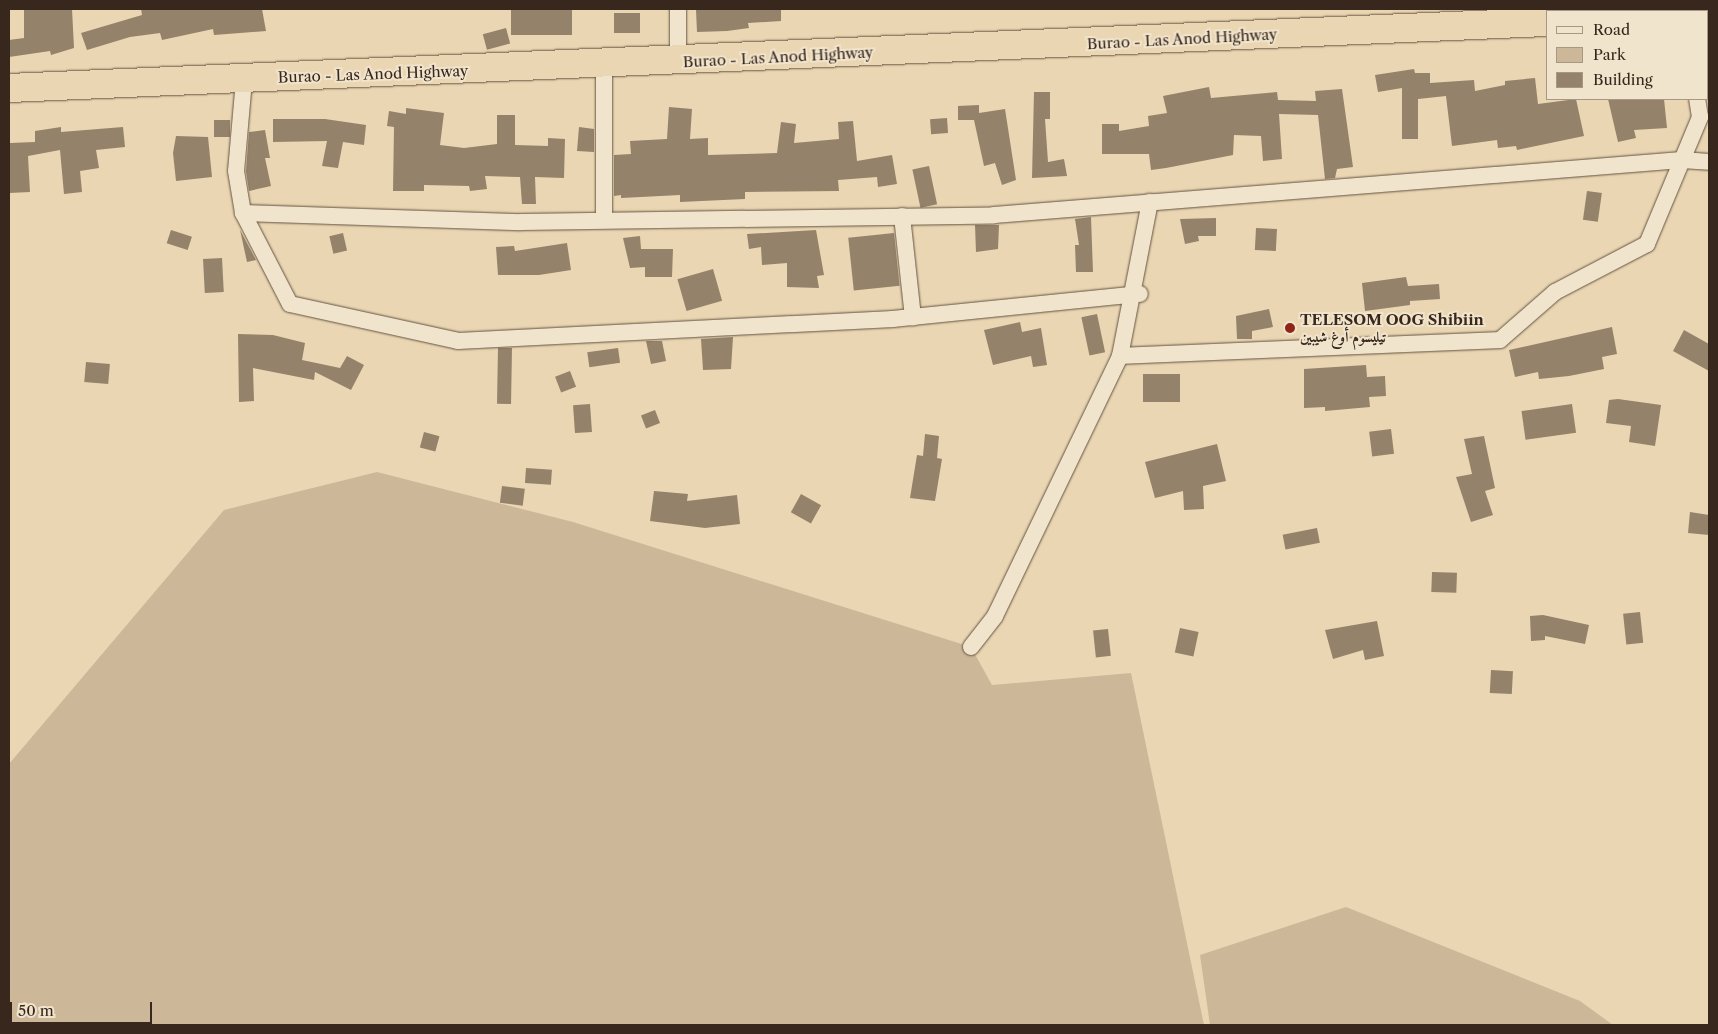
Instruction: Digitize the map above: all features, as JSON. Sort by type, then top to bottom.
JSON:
[{"type":"highway","name":"Burao - Las Anod Highway","points":[[9,88],[604,65],[1546,22]]},
{"type":"street","points":[[678,9],[678,61]]},
{"type":"street","points":[[604,65],[604,220]]},
{"type":"street","points":[[244,80],[236,171],[243,213],[290,304],[458,341],[913,317],[1136,294]]},
{"type":"street","points":[[1120,356],[1500,340],[1555,292],[1647,244],[1700,117],[1698,100]]},
{"type":"street","points":[[243,213],[521,222],[994,215],[1682,160],[1709,162]]},
{"type":"street","points":[[971,647],[995,616],[1120,356],[1136,294],[1150,202]]},
{"type":"street","points":[[902,216],[913,317]]},
{"type":"green space","points":[[377,472],[573,522],[971,647],[992,685],[1131,673],[1204,1025],[9,1025],[9,764],[224,510]]},
{"type":"green space","points":[[1346,907],[1580,1001],[1613,1025],[1210,1025],[1200,955]]},
{"type":"building","points":[[24,9],[72,9],[74,48],[51,55],[50,51],[9,57],[9,40],[24,38]]},
{"type":"building","points":[[141,9],[262,9],[266,31],[214,35],[213,29],[162,40],[160,33],[130,37],[87,50],[81,33],[142,15]]},
{"type":"building","points":[[511,9],[572,9],[572,35],[511,35]]},
{"type":"building","points":[[781,9],[781,21],[748,23],[749,28],[727,31],[697,32],[696,10]]},
{"type":"building","points":[[614,13],[640,13],[640,33],[614,33]]},
{"type":"building","points":[[506,28],[510,43],[487,50],[483,34]]},
{"type":"building","points":[[1414,69],[1415,73],[1430,73],[1430,83],[1474,80],[1475,91],[1505,85],[1505,81],[1535,78],[1538,104],[1576,100],[1584,136],[1517,150],[1516,146],[1498,148],[1497,140],[1452,146],[1446,96],[1418,99],[1418,139],[1402,139],[1402,88],[1378,92],[1375,75]]},
{"type":"building","points":[[1209,87],[1211,98],[1277,92],[1278,100],[1316,101],[1315,91],[1342,89],[1353,167],[1337,169],[1335,178],[1325,179],[1318,115],[1279,114],[1282,159],[1263,161],[1261,136],[1234,135],[1233,155],[1166,168],[1151,170],[1149,154],[1102,154],[1102,124],[1119,124],[1119,131],[1149,126],[1148,116],[1167,113],[1163,96]]},
{"type":"building","points":[[1034,92],[1050,92],[1050,119],[1045,119],[1048,162],[1064,159],[1067,176],[1032,178]]},
{"type":"building","points":[[1608,100],[1664,100],[1667,128],[1634,130],[1636,138],[1618,142]]},
{"type":"building","points":[[979,105],[979,113],[1005,109],[1016,180],[1002,185],[995,163],[984,166],[974,120],[958,120],[958,106]]},
{"type":"building","points":[[669,107],[692,109],[690,139],[708,138],[708,155],[777,153],[781,122],[796,124],[794,143],[839,139],[838,122],[853,121],[857,161],[892,155],[897,184],[878,187],[877,177],[838,180],[839,191],[745,192],[745,199],[680,202],[680,195],[621,198],[621,195],[614,196],[614,155],[631,154],[630,141],[667,139]]},
{"type":"building","points":[[406,108],[444,113],[440,145],[464,148],[497,144],[497,115],[515,115],[515,145],[548,146],[548,138],[565,139],[564,178],[535,177],[536,204],[522,204],[520,177],[485,176],[487,189],[470,191],[469,186],[424,185],[424,191],[393,191],[394,127],[387,126],[389,111],[406,114]]},
{"type":"building","points":[[947,118],[948,133],[931,134],[930,119]]},
{"type":"building","points":[[273,119],[325,119],[366,125],[364,145],[343,142],[338,168],[322,166],[327,141],[273,142]]},
{"type":"building","points":[[214,120],[230,120],[230,137],[214,137]]},
{"type":"building","points":[[61,127],[61,132],[123,127],[125,147],[96,150],[99,168],[80,171],[82,192],[64,194],[60,150],[28,156],[30,192],[9,193],[10,143],[35,142],[35,131]]},
{"type":"building","points":[[579,127],[594,129],[594,152],[577,151]]},
{"type":"building","points":[[265,130],[270,158],[265,158],[271,186],[249,191],[246,171],[249,132]]},
{"type":"building","points":[[176,136],[208,137],[212,177],[176,181],[173,153]]},
{"type":"building","points":[[929,166],[937,204],[920,208],[912,170]]},
{"type":"building","points":[[1587,191],[1602,193],[1598,222],[1583,220]]},
{"type":"building","points":[[1091,217],[1093,272],[1076,272],[1075,245],[1079,245],[1075,219]]},
{"type":"building","points":[[1216,218],[1216,236],[1198,236],[1199,241],[1185,244],[1180,219]]},
{"type":"building","points":[[975,225],[999,225],[998,249],[976,252]]},
{"type":"building","points":[[1256,228],[1277,229],[1276,251],[1255,250]]},
{"type":"building","points":[[171,230],[192,237],[188,250],[167,243]]},
{"type":"building","points":[[240,230],[256,260],[247,262]]},
{"type":"building","points":[[816,230],[824,275],[817,276],[819,288],[787,287],[787,263],[762,265],[761,247],[749,249],[747,234]]},
{"type":"building","points":[[343,233],[347,251],[333,254],[329,236]]},
{"type":"building","points":[[894,233],[900,286],[854,291],[848,238]]},
{"type":"building","points":[[640,236],[641,249],[673,249],[672,277],[645,277],[645,267],[630,268],[623,238]]},
{"type":"building","points":[[567,243],[571,270],[539,275],[498,275],[496,247],[514,246],[515,251]]},
{"type":"building","points":[[222,258],[224,292],[205,293],[203,259]]},
{"type":"building","points":[[713,269],[722,301],[687,311],[677,279]]},
{"type":"building","points":[[1406,277],[1408,286],[1439,284],[1440,299],[1410,301],[1410,305],[1365,311],[1362,283]]},
{"type":"building","points":[[1269,309],[1273,327],[1252,331],[1252,339],[1237,339],[1236,316]]},
{"type":"building","points":[[1097,314],[1105,352],[1089,355],[1081,317]]},
{"type":"building","points":[[1020,322],[1022,332],[1041,328],[1047,365],[1033,367],[1031,356],[993,365],[984,330]]},
{"type":"building","points":[[1612,327],[1617,354],[1602,357],[1604,369],[1569,376],[1539,379],[1538,372],[1515,377],[1509,350]]},
{"type":"building","points":[[1684,330],[1709,344],[1709,371],[1673,351]]},
{"type":"building","points":[[238,334],[273,335],[305,343],[302,360],[340,368],[347,356],[364,365],[351,390],[315,372],[314,380],[253,368],[254,401],[239,402]]},
{"type":"building","points":[[733,337],[731,369],[703,370],[701,339]]},
{"type":"building","points":[[646,341],[662,341],[666,361],[651,364]]},
{"type":"building","points":[[498,348],[512,348],[511,404],[497,404]]},
{"type":"building","points":[[618,348],[620,363],[589,367],[587,352]]},
{"type":"building","points":[[86,362],[110,364],[108,384],[84,382]]},
{"type":"building","points":[[1366,365],[1367,377],[1385,376],[1386,396],[1369,397],[1370,407],[1325,411],[1325,407],[1304,408],[1304,369]]},
{"type":"building","points":[[570,371],[576,387],[561,393],[555,377]]},
{"type":"building","points":[[1143,374],[1180,374],[1180,402],[1143,402]]},
{"type":"building","points":[[1618,399],[1661,405],[1655,446],[1629,442],[1631,426],[1606,423],[1609,400]]},
{"type":"building","points":[[590,404],[592,432],[575,433],[573,405]]},
{"type":"building","points":[[1572,404],[1576,433],[1526,440],[1521,411]]},
{"type":"building","points":[[655,410],[660,423],[646,428],[641,415]]},
{"type":"building","points":[[1391,429],[1394,454],[1372,456],[1369,432]]},
{"type":"building","points":[[424,432],[439,436],[435,452],[420,447]]},
{"type":"building","points":[[925,434],[939,436],[937,458],[942,459],[935,501],[910,498],[917,455],[923,456]]},
{"type":"building","points":[[1484,436],[1495,488],[1485,491],[1493,515],[1471,522],[1456,477],[1472,474],[1464,439]]},
{"type":"building","points":[[1217,444],[1226,481],[1203,486],[1204,509],[1184,510],[1183,491],[1155,498],[1145,462]]},
{"type":"building","points":[[526,468],[552,470],[551,485],[525,483]]},
{"type":"building","points":[[502,486],[525,489],[523,506],[500,503]]},
{"type":"building","points":[[654,491],[688,494],[687,501],[737,495],[740,524],[705,528],[650,521]]},
{"type":"building","points":[[801,494],[821,505],[811,524],[791,512]]},
{"type":"building","points":[[1690,512],[1709,515],[1709,535],[1688,533]]},
{"type":"building","points":[[1317,528],[1320,543],[1286,549],[1283,535]]},
{"type":"building","points":[[1432,572],[1457,573],[1456,593],[1431,592]]},
{"type":"building","points":[[1640,612],[1643,643],[1626,645],[1623,614]]},
{"type":"building","points":[[1543,615],[1589,625],[1585,644],[1545,636],[1545,640],[1531,641],[1530,616]]},
{"type":"building","points":[[1377,621],[1384,656],[1365,660],[1363,650],[1333,659],[1325,630]]},
{"type":"building","points":[[1180,628],[1199,632],[1193,656],[1175,652]]},
{"type":"building","points":[[1108,629],[1111,656],[1096,657],[1093,631]]},
{"type":"building","points":[[1491,670],[1513,671],[1512,694],[1490,693]]},
{"type":"place","name":"TELESOM OOG Shibiin تيليسوم أوغ شيبين","points":[[1290,328]]}]
